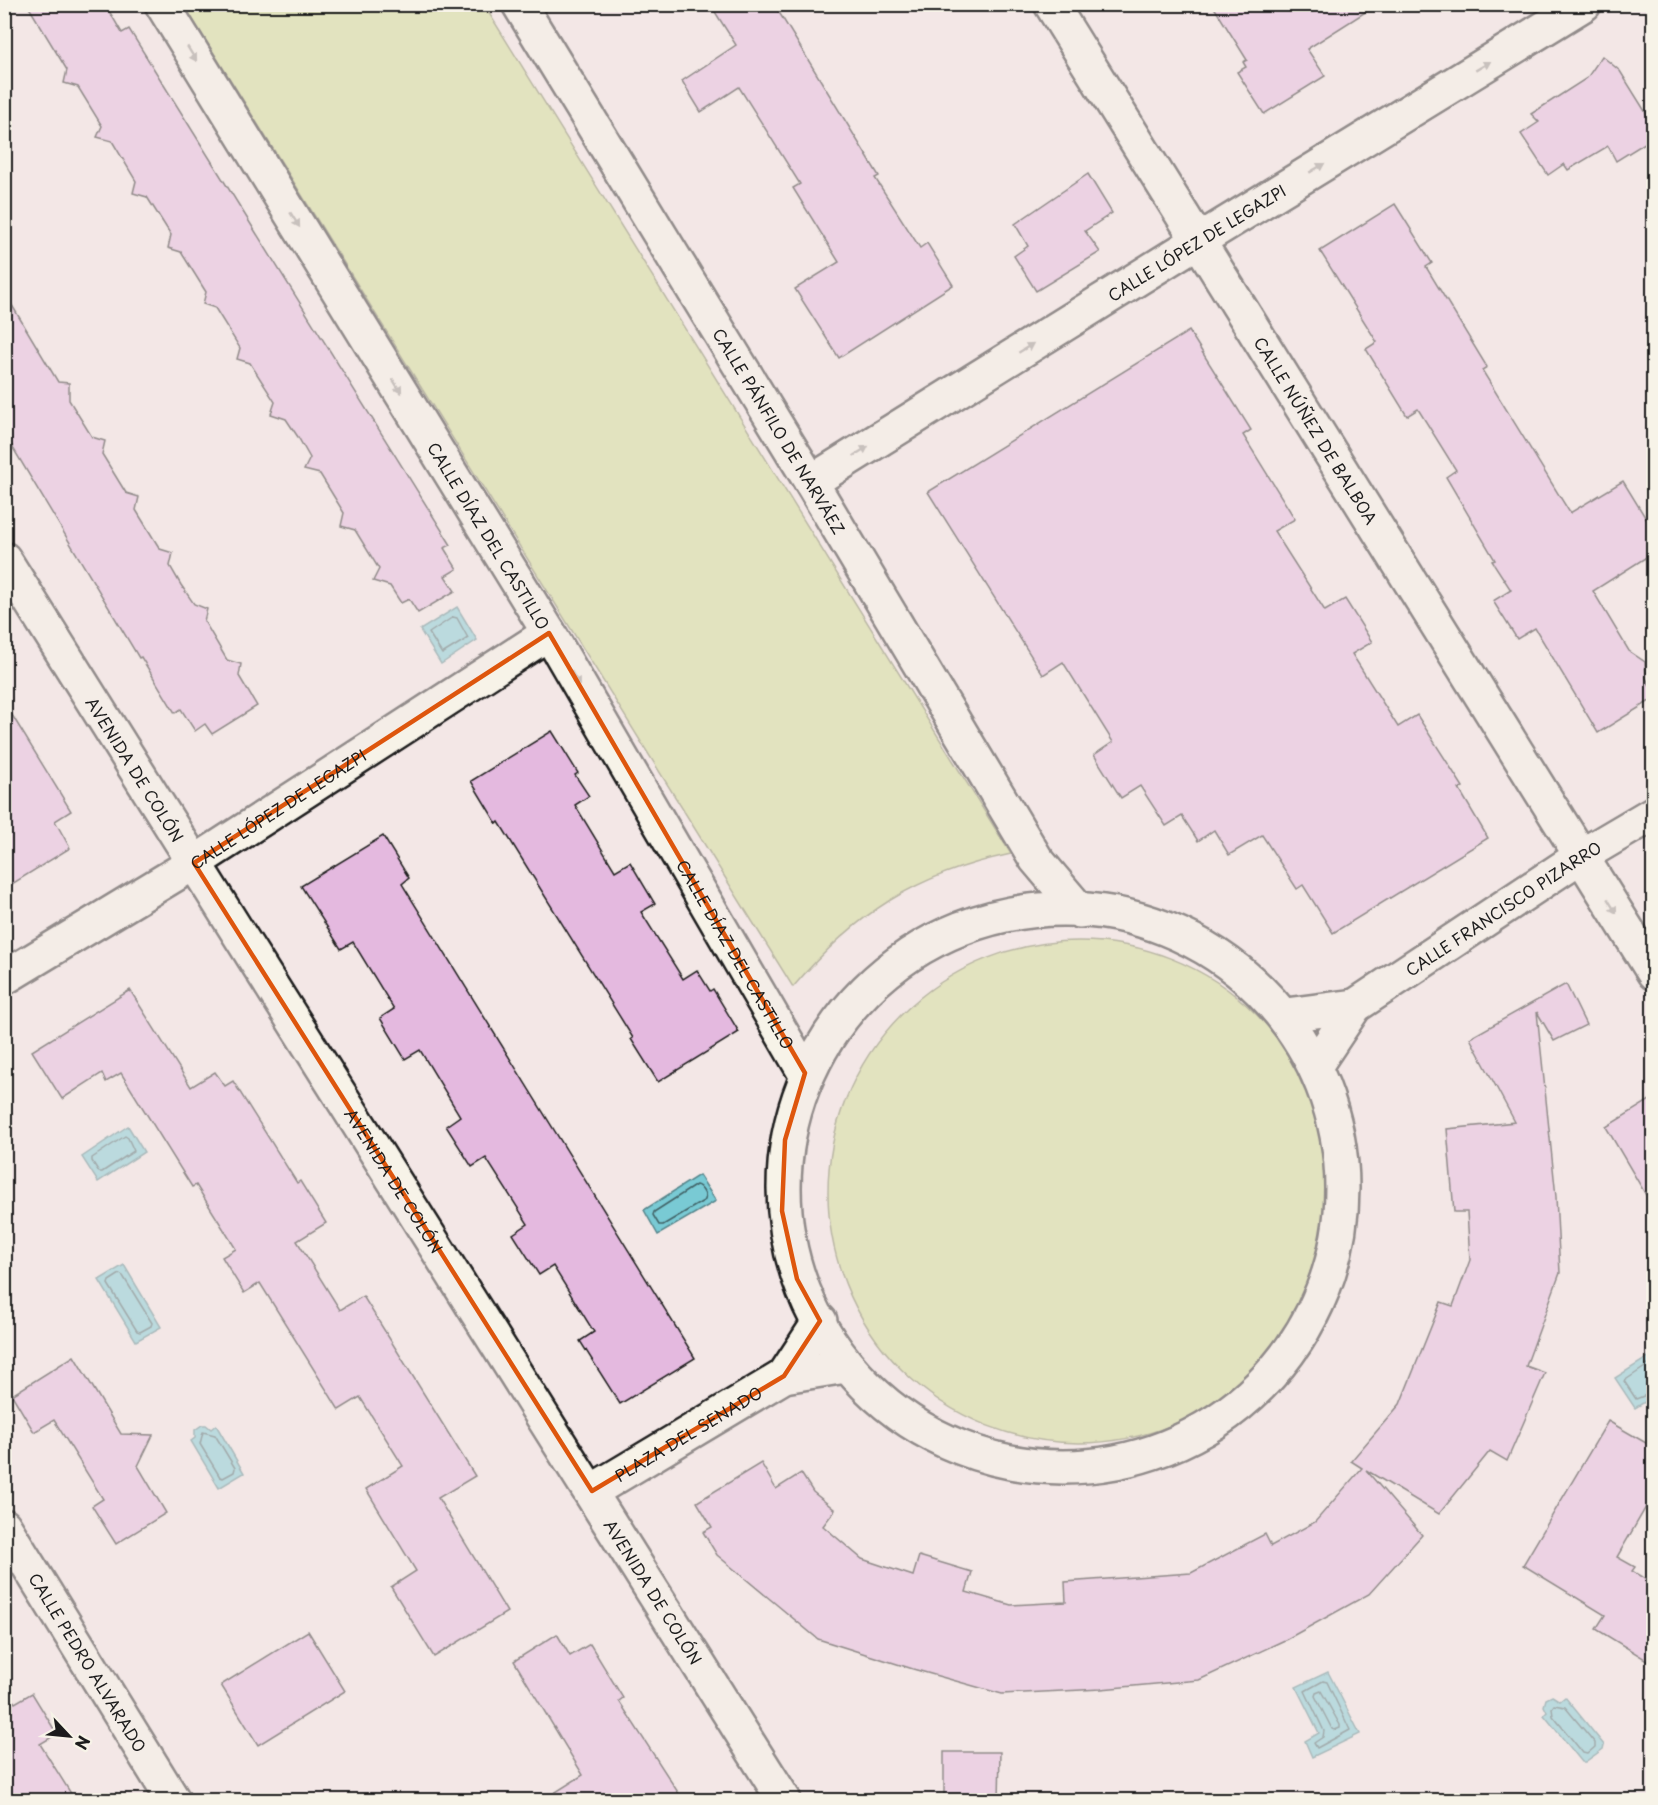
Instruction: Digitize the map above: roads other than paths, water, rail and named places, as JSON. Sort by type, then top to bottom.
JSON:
[{"type":"street","name":"CALLE DÍAZ DEL CASTILLO","points":[[162,4],[549,633],[805,1073]]},
{"type":"street","name":"CALLE PÁNFILO DE NARVÁEZ","points":[[519,4],[811,482],[1036,859],[1080,910]]},
{"type":"street","name":"CALLE NÚÑEZ DE BALBOA","points":[[1051,4],[1653,973]]},
{"type":"street","name":"CALLE LÓPEZ DE LEGAZPI","points":[[811,482],[1584,4]]},
{"type":"street","name":"AVENIDA DE COLÓN","points":[[4,559],[592,1491],[784,1800]]},
{"type":"street","name":"CALLE LÓPEZ DE LEGAZPI","points":[[4,978],[194,863],[549,633]]},
{"type":"street","name":"CALLE FRANCISCO PIZARRO","points":[[1317,1063],[1355,1006],[1581,856],[1653,813]]},
{"type":"street","points":[[1032,912],[1036,859]]},
{"type":"street","points":[[1080,910],[1152,919],[1236,964],[1287,1015],[1317,1063],[1338,1124],[1343,1222],[1314,1315],[1255,1394],[1173,1447],[1078,1469],[981,1458],[894,1413],[846,1366],[820,1321],[797,1279],[782,1210],[785,1140],[805,1073],[852,1000],[922,950],[986,919],[1032,912],[1080,910]]},
{"type":"street","name":"CALLE FRANCISCO PIZARRO","points":[[1287,1015],[1355,1006]]},
{"type":"street","name":"PLAZA DEL SENADO","points":[[784,1376],[820,1321]]},
{"type":"street","name":"PLAZA DEL SENADO","points":[[592,1491],[784,1376],[846,1366]]},
{"type":"street","name":"CALLE PEDRO ALVARADO","points":[[4,1526],[173,1800]]},
{"type":"water","points":[[457,607],[477,640],[441,664],[420,630]]},
{"type":"water","points":[[128,1126],[144,1152],[98,1182],[82,1157]]},
{"type":"water","points":[[699,1175],[716,1201],[658,1235],[644,1210]]},
{"type":"water","points":[[124,1265],[161,1327],[136,1341],[99,1280]]},
{"type":"water","points":[[1653,1354],[1653,1397],[1635,1408],[1615,1378]]},
{"type":"water","points":[[202,1425],[211,1429],[216,1425],[244,1473],[219,1488],[191,1441],[195,1438],[195,1430]]},
{"type":"water","points":[[1328,1672],[1360,1734],[1312,1757],[1305,1741],[1319,1733],[1296,1687]]},
{"type":"water","points":[[1552,1696],[1560,1701],[1565,1697],[1604,1745],[1603,1749],[1585,1762],[1582,1762],[1544,1715],[1547,1712],[1544,1706],[1546,1699]]}]
